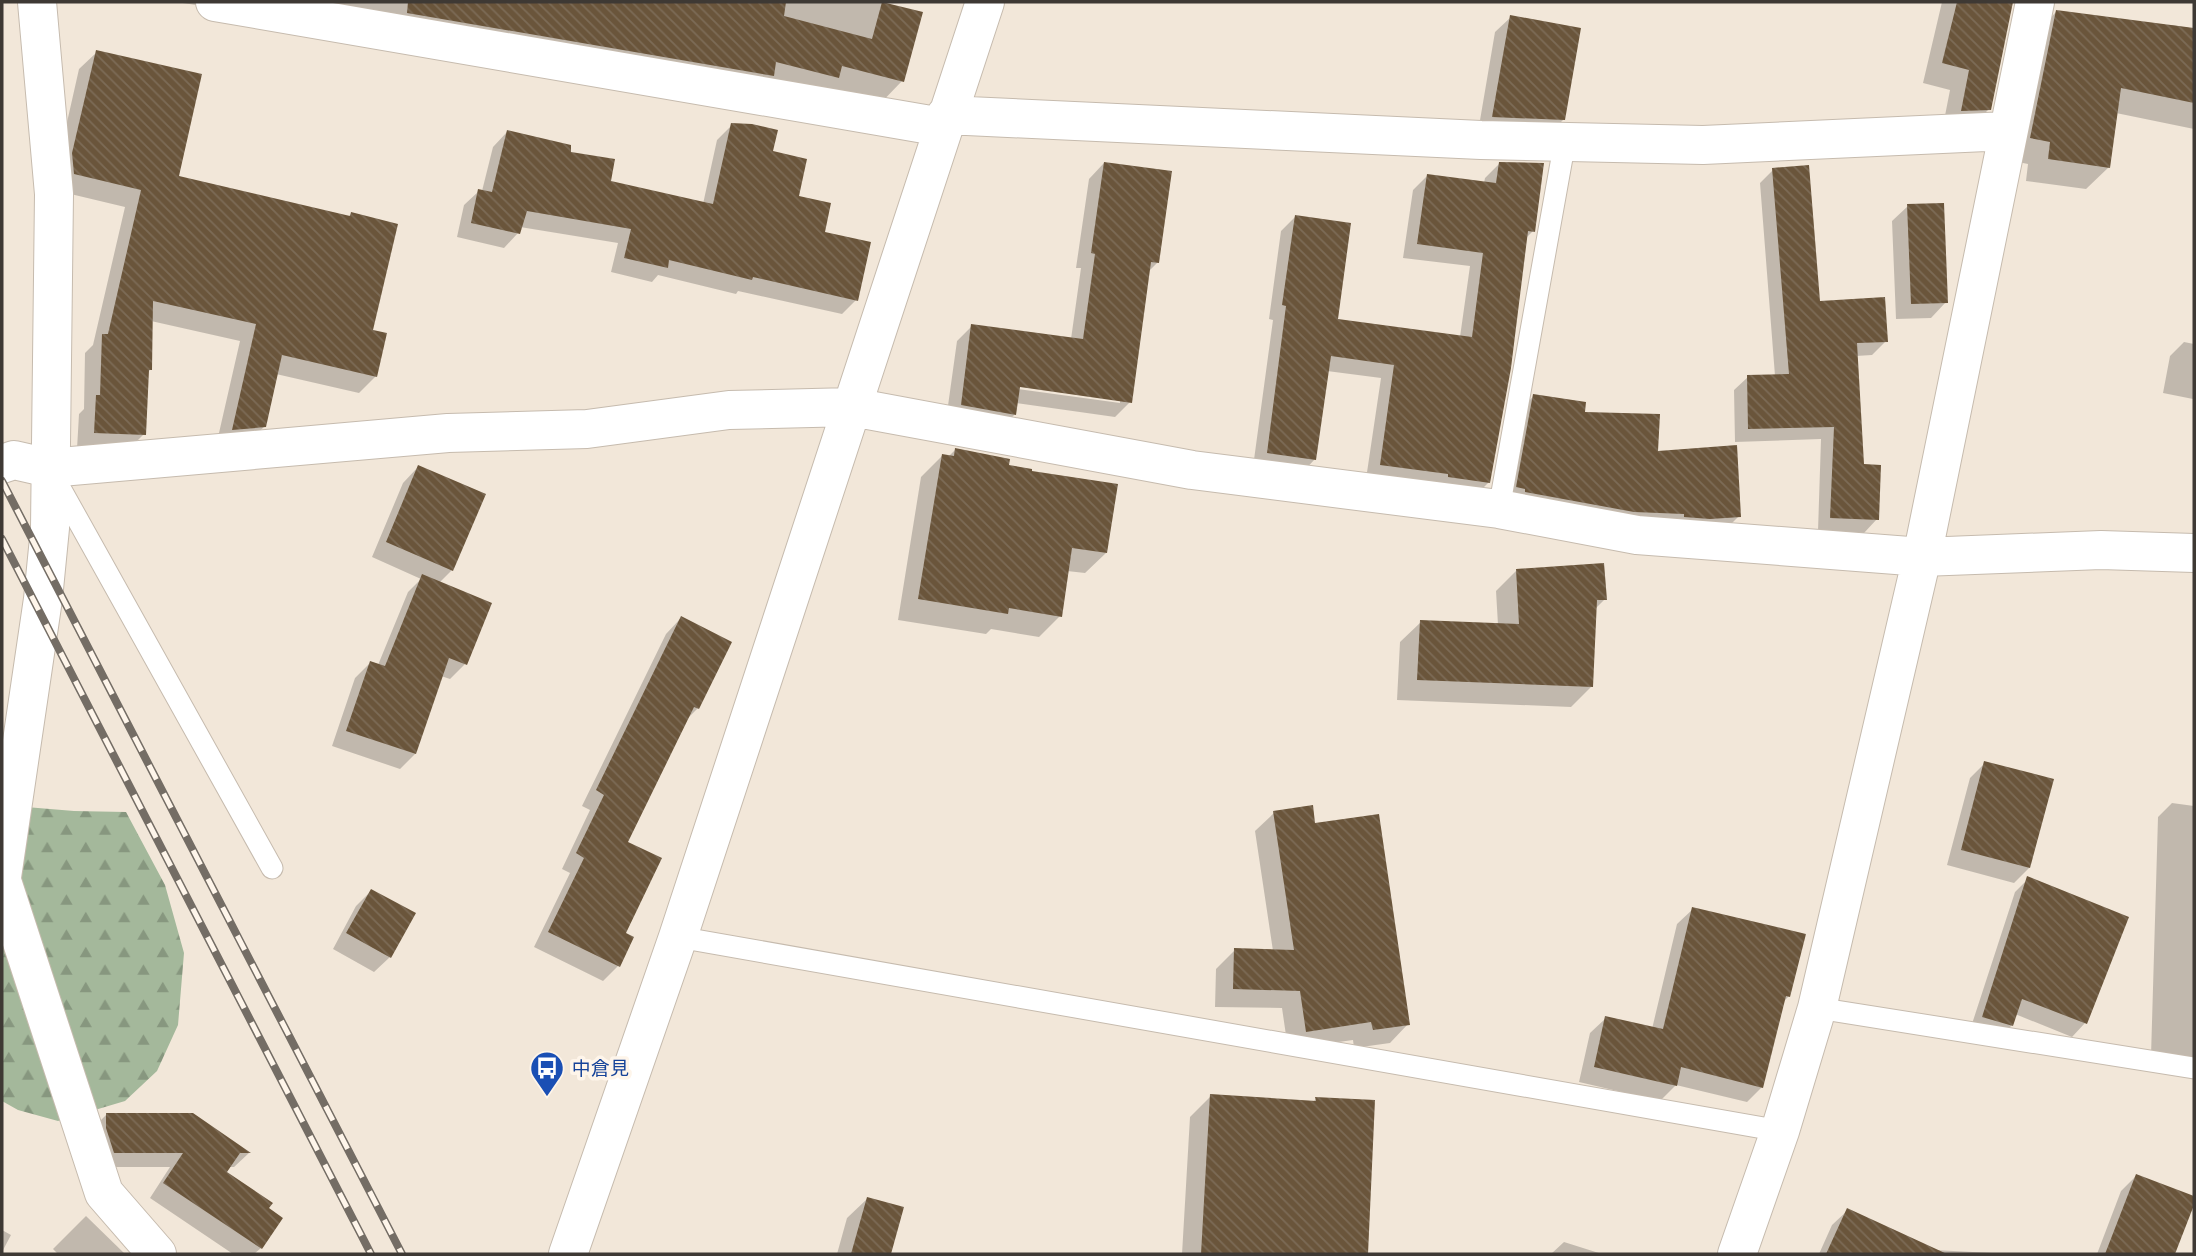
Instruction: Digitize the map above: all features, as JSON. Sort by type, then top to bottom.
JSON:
[{"type":"street","points":[[37,2],[54,194],[50,528],[43,599],[2,879],[104,1193],[157,1254]]},
{"type":"street","points":[[215,2],[944,121],[1703,145],[2008,131]]},
{"type":"street","points":[[568,1254],[678,937],[985,2]]},
{"type":"street","points":[[1737,1254],[1780,1131],[1817,1008],[1922,557],[2035,2]]},
{"type":"street","points":[[2,464],[14,460],[49,468],[448,433],[587,429],[729,410],[852,407],[1192,470],[1499,509],[1637,535],[1922,557],[2101,550],[2194,553]]},
{"type":"lane","points":[[1499,509],[1565,141]]},
{"type":"lane","points":[[49,468],[272,868]]},
{"type":"lane","points":[[678,937],[1780,1131]]},
{"type":"lane","points":[[1817,1008],[2194,1068]]},
{"type":"green space","points":[[2,805],[126,812],[165,885],[184,953],[178,1025],[157,1071],[125,1101],[58,1121],[18,1110],[2,1101]]},
{"type":"building","points":[[408,2],[786,2],[784,16],[872,39],[882,2],[923,12],[904,82],[842,66],[839,78],[776,62],[774,76],[407,13]]},
{"type":"building","points":[[1957,2],[2013,2],[1991,110],[1961,111],[1969,70],[1942,63]]},
{"type":"building","points":[[2056,10],[2194,28],[2194,103],[2121,88],[2110,168],[2048,159],[2050,142],[2030,138]]},
{"type":"building","points":[[1510,15],[1581,28],[1565,120],[1492,117]]},
{"type":"building","points":[[96,50],[202,74],[179,176],[350,216],[351,212],[398,224],[373,330],[387,333],[377,377],[282,355],[266,427],[232,430],[256,324],[153,301],[152,370],[149,370],[146,435],[94,433],[96,395],[100,395],[102,334],[108,334],[141,190],[74,174],[72,153]]},
{"type":"building","points":[[731,123],[752,124],[778,130],[773,151],[807,159],[799,196],[831,203],[825,232],[871,242],[858,301],[669,260],[668,268],[624,258],[631,229],[527,211],[520,234],[471,223],[478,189],[492,192],[507,130],[571,145],[571,152],[615,159],[611,181],[713,204]]},
{"type":"building","points":[[1104,162],[1172,171],[1159,263],[1151,262],[1132,403],[1020,387],[1016,415],[961,405],[971,324],[1083,339],[1095,254],[1091,253]]},
{"type":"building","points":[[1499,162],[1544,163],[1535,232],[1528,231],[1511,368],[1490,483],[1380,465],[1394,365],[1331,356],[1316,460],[1267,453],[1286,306],[1282,305],[1295,215],[1351,223],[1338,319],[1472,337],[1483,253],[1417,244],[1427,174],[1496,183]]},
{"type":"building","points":[[1809,165],[1820,301],[1885,297],[1888,342],[1857,343],[1864,464],[1881,465],[1879,520],[1830,518],[1834,427],[1748,429],[1747,375],[1789,374],[1772,168]]},
{"type":"building","points":[[1944,203],[1948,303],[1911,304],[1907,204]]},
{"type":"building","points":[[1533,394],[1586,402],[1585,412],[1660,414],[1658,451],[1737,445],[1741,517],[1710,519],[1684,517],[1684,514],[1634,512],[1525,492],[1525,489],[1516,487]]},
{"type":"building","points":[[955,448],[1010,459],[1009,465],[1032,471],[1118,484],[1107,553],[1072,548],[1062,617],[1009,608],[1008,614],[918,599],[942,454],[954,456]]},
{"type":"building","points":[[418,465],[486,494],[453,571],[386,542]]},
{"type":"building","points":[[1604,563],[1607,600],[1597,600],[1593,687],[1417,680],[1420,620],[1519,624],[1516,569]]},
{"type":"building","points":[[422,574],[492,603],[467,665],[449,658],[416,754],[346,731],[370,661],[385,666]]},
{"type":"building","points":[[681,616],[732,642],[699,709],[694,707],[628,842],[662,858],[626,933],[634,937],[620,967],[548,932],[584,858],[576,853],[604,795],[596,790]]},
{"type":"building","points":[[1984,761],[2054,779],[2030,868],[1961,850]]},
{"type":"building","points":[[1313,805],[1315,823],[1379,814],[1410,1025],[1373,1030],[1371,1022],[1306,1032],[1300,991],[1233,989],[1234,948],[1294,950],[1273,811]]},
{"type":"building","points":[[2027,876],[2129,917],[2087,1024],[2022,999],[2013,1026],[1982,1017]]},
{"type":"building","points":[[371,889],[416,913],[391,958],[346,933]]},
{"type":"building","points":[[1692,907],[1806,934],[1790,997],[1786,996],[1763,1088],[1681,1067],[1677,1086],[1594,1067],[1605,1016],[1663,1029]]},
{"type":"building","points":[[1210,1094],[1316,1101],[1315,1097],[1375,1100],[1368,1254],[1201,1254]]},
{"type":"building","points":[[106,1113],[193,1113],[251,1153],[240,1153],[227,1172],[273,1203],[269,1208],[283,1218],[262,1249],[163,1183],[183,1153],[114,1153],[106,1128]]},
{"type":"building","points":[[2136,1174],[2194,1196],[2194,1205],[2175,1254],[2105,1254]]},
{"type":"building","points":[[867,1197],[904,1207],[891,1254],[851,1254]]},
{"type":"building","points":[[1847,1208],[1947,1254],[1826,1254]]},
{"type":"railway","points":[[2,481],[402,1254]]},
{"type":"railway","points":[[2,539],[371,1254]]},
{"type":"place","name":"中倉見","points":[[547,1098]]}]
